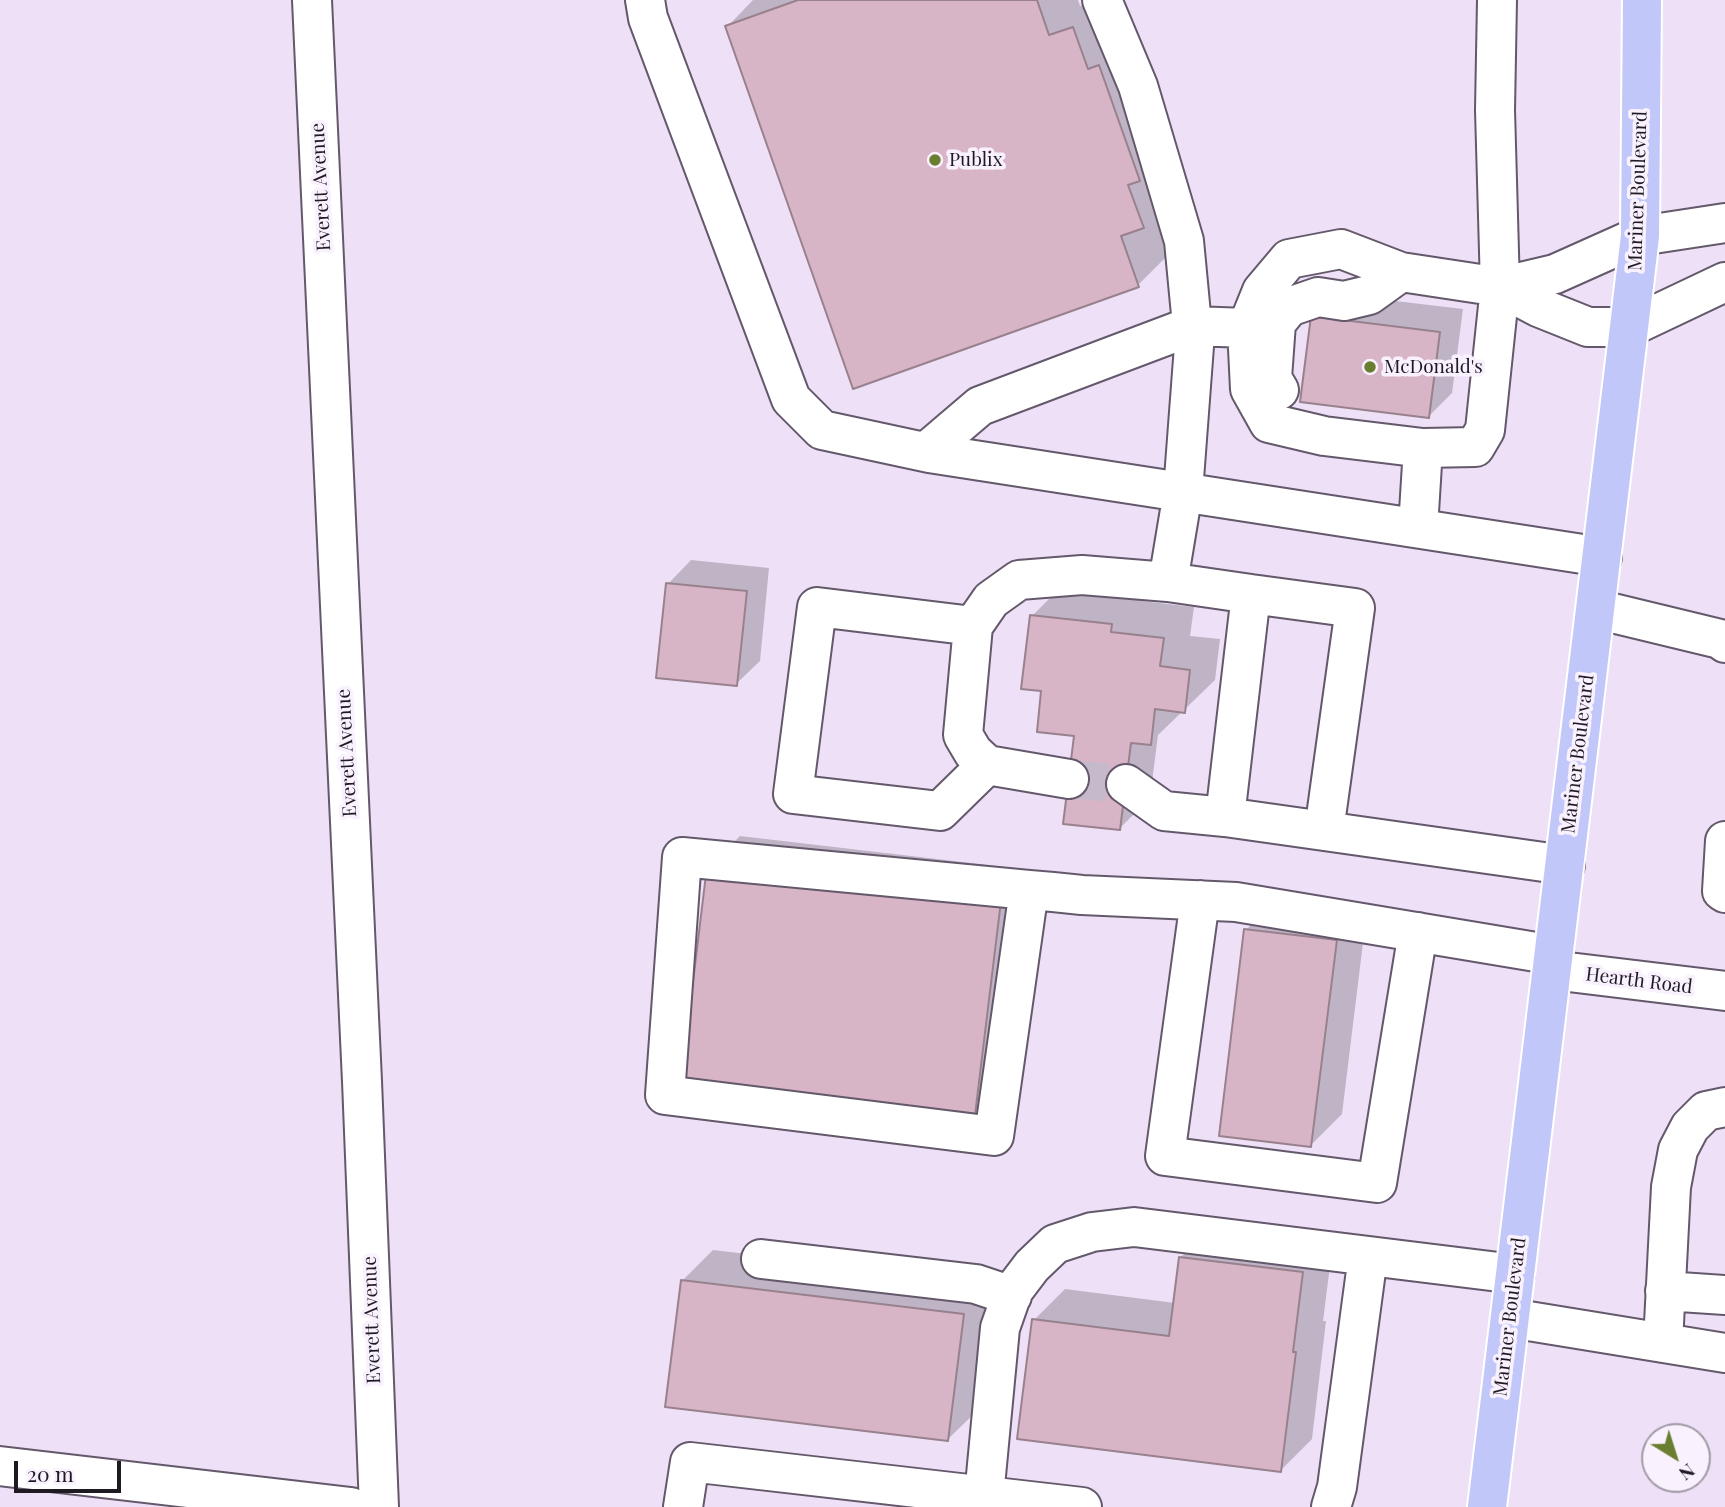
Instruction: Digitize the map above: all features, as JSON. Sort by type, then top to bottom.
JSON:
[{"type":"main road","name":"Mariner Boulevard","points":[[1487,1507],[1640,236],[1642,0]]},
{"type":"street","name":"Everett Avenue","points":[[312,0],[379,1507]]},
{"type":"street","points":[[645,0],[648,19],[791,399],[822,430],[926,452],[1602,556]]},
{"type":"street","points":[[1101,0],[1138,86],[1184,240],[1194,346],[1183,492],[1168,582]]},
{"type":"street","points":[[1497,0],[1495,110],[1500,287],[1485,430],[1475,447],[1423,448],[1325,436],[1269,423],[1250,389],[1247,328],[1262,291],[1289,259],[1341,250],[1401,272],[1500,287],[1538,307],[1588,327],[1630,327],[1725,282]]},
{"type":"street","points":[[1500,287],[1555,274],[1640,236],[1725,223]]},
{"type":"street","points":[[1401,272],[1368,295],[1344,301],[1318,297],[1289,307],[1276,323],[1272,378],[1283,397],[1296,407],[1485,430]]},
{"type":"street","points":[[926,452],[980,406],[1192,326],[1247,328]]},
{"type":"street","points":[[1418,528],[1423,448]]},
{"type":"street","points":[[1069,779],[987,765],[972,752],[963,735],[973,626],[991,600],[1019,580],[1082,575],[1168,582],[1355,608],[1324,831]]},
{"type":"street","points":[[1225,817],[1251,594]]},
{"type":"street","points":[[973,626],[817,607],[793,794],[940,811],[987,765]]},
{"type":"street","points":[[1596,609],[1720,639],[1725,643]]},
{"type":"street","points":[[1126,784],[1164,811],[1225,817],[1565,865]]},
{"type":"street","points":[[1725,841],[1722,891],[1725,893]]},
{"type":"street","name":"Hearth Road","points":[[1030,890],[994,1136],[665,1095],[682,857],[1030,890],[1082,895],[1236,902],[1418,933],[1553,963],[1725,991]]},
{"type":"street","points":[[1200,900],[1165,1156],[1377,1183],[1418,933]]},
{"type":"street","points":[[1663,1343],[1671,1187],[1678,1150],[1690,1127],[1706,1111],[1725,1107]]},
{"type":"street","points":[[984,1501],[1000,1328],[1013,1291],[1032,1266],[1055,1244],[1092,1231],[1135,1227],[1515,1274]]},
{"type":"street","points":[[1331,1507],[1337,1487],[1368,1256]]},
{"type":"street","points":[[761,1259],[976,1284],[1012,1296]]},
{"type":"street","points":[[1665,1291],[1725,1295]]},
{"type":"street","points":[[1510,1318],[1725,1353]]},
{"type":"street","points":[[683,1507],[690,1462],[984,1501],[1082,1507]]},
{"type":"street","points":[[0,1466],[351,1507]]},
{"type":"building","points":[[798,0],[1037,0],[1049,35],[1073,27],[1088,69],[1099,65],[1140,181],[1128,185],[1144,228],[1121,236],[1139,287],[853,389],[725,26]]},
{"type":"building","name":"McDonald's","points":[[1311,316],[1440,332],[1429,418],[1300,402]]},
{"type":"building","points":[[666,583],[747,591],[737,686],[656,678]]},
{"type":"building","points":[[1030,615],[1112,624],[1111,632],[1164,638],[1160,666],[1190,670],[1185,713],[1155,709],[1151,745],[1131,743],[1120,830],[1063,824],[1074,736],[1037,732],[1041,691],[1021,689]]},
{"type":"building","points":[[707,866],[1001,901],[975,1115],[681,1081]]},
{"type":"building","points":[[1244,929],[1337,940],[1311,1147],[1219,1136]]},
{"type":"building","points":[[1179,1257],[1303,1272],[1281,1472],[1017,1439],[1032,1319],[1169,1336]]},
{"type":"building","points":[[681,1280],[964,1314],[948,1441],[665,1407]]},
{"type":"tunnel","points":[[1069,779],[1126,784]]},
{"type":"place","name":"Publix","points":[[935,160]]},
{"type":"place","name":"McDonald's","points":[[1370,367]]}]
